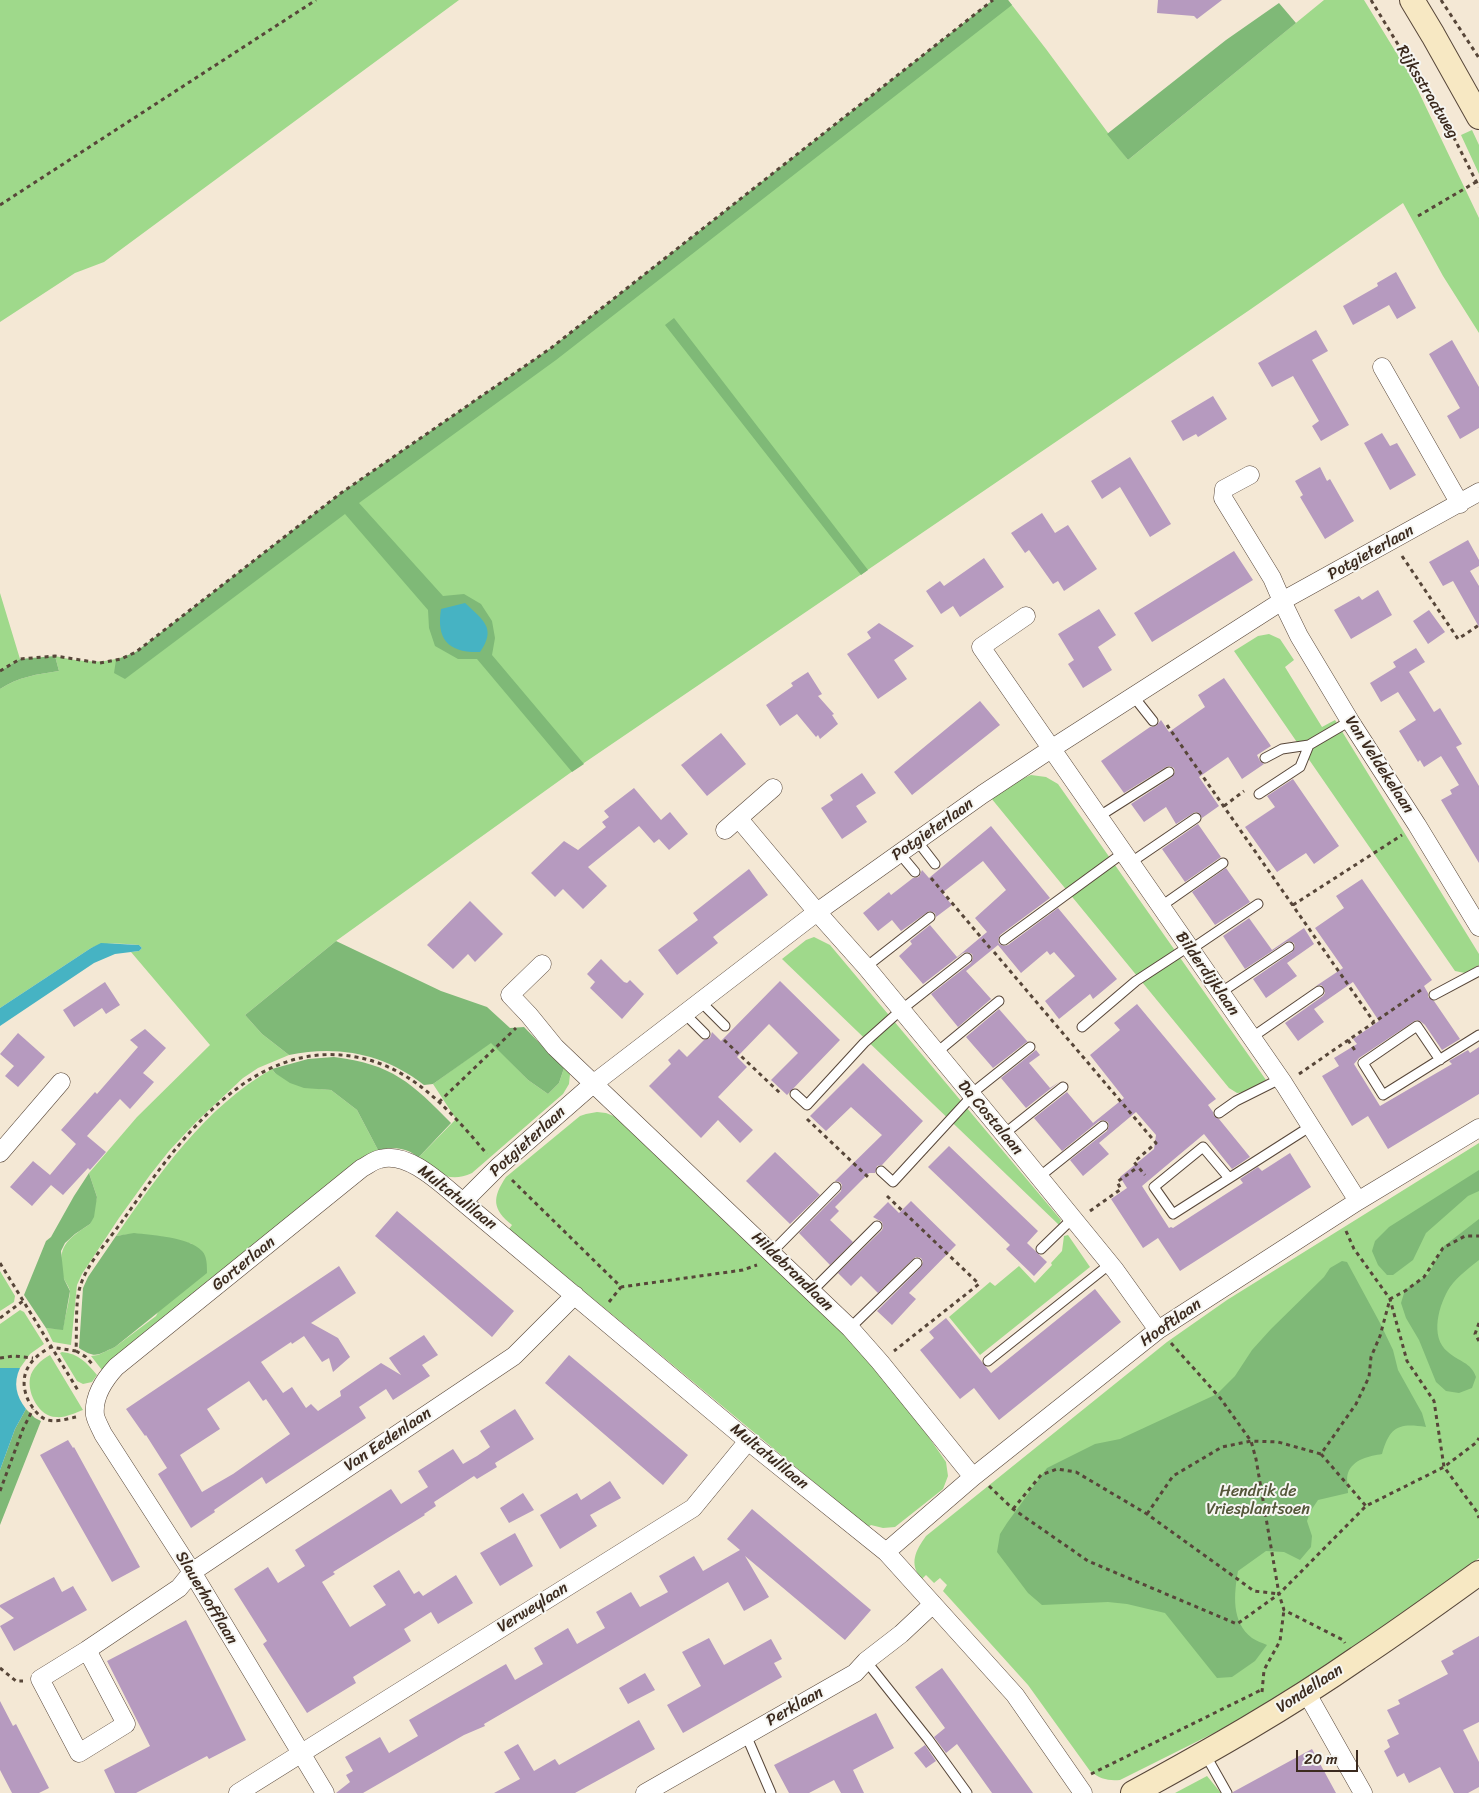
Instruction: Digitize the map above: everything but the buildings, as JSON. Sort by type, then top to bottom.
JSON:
[{"type":"street","name":"Rijksstraatweg","points":[[1412,0],[1479,116]]},
{"type":"street","points":[[1382,367],[1460,504]]},
{"type":"street","points":[[1250,475],[1224,489],[1223,498],[1272,578],[1282,601]]},
{"type":"street","name":"Potgieterlaan","points":[[464,1202],[498,1167],[593,1084],[817,912],[984,794],[1050,749],[1282,601],[1479,492]]},
{"type":"street","name":"Van Veldekelaan","points":[[1282,601],[1299,636],[1350,721],[1417,825],[1479,928]]},
{"type":"street","points":[[1026,616],[981,647],[1050,749]]},
{"type":"street","name":"Bilderdijklaan","points":[[1050,749],[1312,1126],[1358,1201]]},
{"type":"street","points":[[725,830],[773,788]]},
{"type":"street","points":[[739,819],[817,912]]},
{"type":"street","name":"Da Costalaan","points":[[817,912],[866,967],[1004,1134],[1110,1264],[1158,1330]]},
{"type":"street","points":[[542,964],[510,995],[555,1047],[593,1084]]},
{"type":"street","points":[[0,1153],[61,1082]]},
{"type":"street","name":"Hildebrandlaan","points":[[593,1084],[850,1328],[973,1477]]},
{"type":"street","name":"Hooftlaan","points":[[886,1552],[973,1477],[1158,1330],[1358,1201],[1479,1128]]},
{"type":"street","name":"Gorterlaan","points":[[96,1408],[106,1377],[116,1367],[362,1168],[380,1158],[396,1158],[411,1163]]},
{"type":"street","name":"Multatulilaan","points":[[411,1163],[464,1202],[748,1441],[886,1552],[1015,1695],[1079,1788]]},
{"type":"street","name":"Van Eedenlaan","points":[[87,1650],[126,1724],[79,1753],[40,1679],[87,1650],[178,1588],[192,1572],[514,1356],[575,1295]]},
{"type":"street","name":"Slauerhofflaan","points":[[96,1408],[103,1434],[192,1572],[325,1793]]},
{"type":"street","name":"Verweylaan","points":[[238,1793],[693,1508],[748,1441]]},
{"type":"street","name":"Vondellaan","points":[[1134,1793],[1272,1714],[1357,1659],[1479,1573]]},
{"type":"street","name":"Perklaan","points":[[645,1793],[855,1673],[866,1661],[902,1634],[933,1604]]},
{"type":"street","points":[[1306,1692],[1363,1793]]},
{"type":"lane","points":[[1134,697],[1152,721]]},
{"type":"lane","points":[[1265,758],[1282,749],[1309,745],[1350,721]]},
{"type":"lane","points":[[1259,794],[1300,767],[1309,745]]},
{"type":"lane","points":[[1098,817],[1169,772]]},
{"type":"lane","points":[[1004,940],[1126,858],[1196,818]]},
{"type":"lane","points":[[918,842],[935,864]]},
{"type":"lane","points":[[900,854],[915,872]]},
{"type":"lane","points":[[1160,907],[1223,863]]},
{"type":"lane","points":[[1082,1027],[1136,981],[1258,904]]},
{"type":"lane","points":[[866,967],[930,917]]},
{"type":"lane","points":[[1220,993],[1289,947]]},
{"type":"lane","points":[[796,1094],[808,1105],[864,1044],[902,1010],[967,958]]},
{"type":"lane","points":[[1434,995],[1479,971]]},
{"type":"lane","points":[[1251,1038],[1319,991]]},
{"type":"lane","points":[[936,1052],[999,1001]]},
{"type":"lane","points":[[701,1002],[725,1026]]},
{"type":"lane","points":[[685,1014],[705,1034]]},
{"type":"lane","points":[[1440,1060],[1418,1026],[1363,1063],[1383,1095],[1440,1060],[1479,1035]]},
{"type":"lane","points":[[881,1172],[893,1182],[972,1095],[1030,1047]]},
{"type":"lane","points":[[1219,1113],[1236,1101],[1282,1082]]},
{"type":"lane","points":[[1004,1134],[1063,1087]]},
{"type":"lane","points":[[1039,1177],[1103,1126]]},
{"type":"lane","points":[[1230,1178],[1203,1147],[1154,1187],[1173,1214],[1230,1178],[1312,1126]]},
{"type":"lane","points":[[774,1255],[836,1187]]},
{"type":"lane","points":[[1041,1249],[1074,1220]]},
{"type":"lane","points":[[812,1291],[878,1226]]},
{"type":"lane","points":[[850,1328],[917,1263]]},
{"type":"lane","points":[[988,1361],[1110,1264]]},
{"type":"lane","points":[[866,1661],[885,1682],[967,1793]]},
{"type":"lane","points":[[746,1735],[771,1793]]},
{"type":"lane","points":[[1205,1754],[1227,1793]]},
{"type":"path","points":[[0,205],[316,0]]},
{"type":"path","points":[[0,671],[20,659],[55,656],[100,663],[121,659],[136,652],[341,493],[550,348],[994,0]]},
{"type":"path","name":"Rijksstraatweg","points":[[1371,0],[1450,130],[1479,187]]},
{"type":"path","points":[[1440,0],[1479,58]]},
{"type":"path","points":[[1418,216],[1476,182]]},
{"type":"path","points":[[1391,541],[1458,639],[1479,625]]},
{"type":"path","points":[[1165,721],[1374,1022]]},
{"type":"path","points":[[1293,904],[1417,825]]},
{"type":"path","points":[[930,877],[1156,1143],[1134,1162],[1154,1187]]},
{"type":"path","points":[[1282,1082],[1422,989]]},
{"type":"path","points":[[439,1102],[529,1015]]},
{"type":"path","points":[[720,1036],[783,1096]]},
{"type":"path","points":[[0,1263],[51,1347],[82,1395],[96,1408],[83,1415],[58,1420],[46,1419],[33,1409],[24,1390],[24,1380],[33,1358],[51,1347],[76,1351],[80,1288],[98,1255],[163,1163],[208,1112],[249,1079],[266,1069],[286,1061],[308,1056],[334,1055],[355,1056],[381,1063],[407,1076],[439,1102],[498,1167],[621,1287],[743,1270],[774,1255]]},
{"type":"path","points":[[804,1116],[873,1183]]},
{"type":"path","points":[[1074,1220],[1121,1189],[1117,1182],[1138,1167]]},
{"type":"path","points":[[880,1189],[980,1284],[880,1362]]},
{"type":"path","points":[[1339,1214],[1354,1249],[1390,1299],[1407,1361],[1434,1401],[1444,1467],[1478,1512],[1479,1518]]},
{"type":"path","points":[[1390,1299],[1406,1292],[1424,1277],[1443,1248],[1465,1236],[1479,1236]]},
{"type":"path","points":[[1321,1454],[1356,1404],[1369,1377],[1371,1357],[1380,1336],[1390,1299]]},
{"type":"path","points":[[0,1318],[23,1301]]},
{"type":"path","points":[[1479,1323],[1475,1334],[1479,1341]]},
{"type":"path","points":[[1158,1330],[1182,1353],[1221,1399],[1250,1440],[1256,1459],[1279,1594],[1284,1610],[1280,1640],[1264,1670],[1261,1690],[1272,1714]]},
{"type":"path","points":[[0,1358],[14,1356],[33,1358]]},
{"type":"path","points":[[0,1491],[23,1429],[33,1409]]},
{"type":"path","points":[[973,1477],[986,1483],[1013,1509],[1088,1561],[1237,1624],[1279,1594],[1366,1506],[1444,1467],[1477,1442],[1479,1438]]},
{"type":"path","points":[[1147,1514],[1173,1476],[1222,1447],[1250,1440],[1278,1442],[1321,1454],[1366,1506]]},
{"type":"path","points":[[1013,1509],[1041,1475],[1058,1469],[1076,1472],[1147,1514],[1254,1591],[1279,1594]]},
{"type":"path","points":[[1284,1610],[1343,1640],[1357,1659]]},
{"type":"path","points":[[1079,1788],[1261,1690]]},
{"type":"green space","points":[[0,0],[459,0],[104,262],[75,273],[0,322]]},
{"type":"green space","points":[[993,0],[1008,0],[1128,160],[1324,0],[1364,0],[1413,80],[1479,218],[1479,333],[1443,276],[1403,203],[1251,309],[584,763],[336,941],[245,1015],[262,1034],[289,1055],[258,1068],[243,1078],[196,1122],[169,1151],[119,1218],[82,1274],[77,1285],[71,1345],[53,1342],[46,1328],[63,1329],[70,1295],[61,1266],[63,1251],[69,1240],[90,1224],[97,1197],[89,1173],[137,1117],[210,1045],[131,952],[139,951],[142,948],[139,945],[109,944],[91,948],[0,1008],[0,689],[21,679],[59,671],[55,656],[96,662],[116,659],[136,652],[341,493],[551,348]]},
{"type":"green space","points":[[993,0],[1008,0],[1012,5],[556,360],[359,503],[443,596],[464,594],[481,604],[492,621],[495,638],[492,655],[584,764],[572,772],[477,659],[458,659],[435,646],[429,628],[428,610],[345,514],[125,679],[114,673],[116,660],[136,652],[341,493],[551,348]]},
{"type":"green space","points":[[1279,3],[1296,23],[1128,160],[1107,134],[1226,40]]},
{"type":"green space","points":[[1472,130],[1479,145],[1479,174],[1461,135]]},
{"type":"green space","points":[[674,318],[868,570],[861,575],[665,325]]},
{"type":"green space","points":[[0,593],[20,659],[0,671]]},
{"type":"green space","points":[[1269,634],[1280,639],[1294,660],[1285,667],[1322,727],[1335,720],[1479,954],[1479,965],[1465,973],[1455,971],[1234,651],[1258,636]]},
{"type":"green space","points":[[55,656],[59,671],[21,679],[0,689],[0,671],[20,659]]},
{"type":"green space","points":[[1031,775],[1046,777],[1058,784],[1266,1080],[1247,1092],[1237,1093],[1229,1088],[991,798],[1015,782]]},
{"type":"green space","points":[[814,937],[830,945],[1061,1220],[1059,1225],[782,959],[806,940]]},
{"type":"green space","points":[[336,941],[441,991],[487,1007],[510,1028],[524,1027],[564,1068],[559,1083],[548,1094],[528,1080],[491,1043],[433,1084],[424,1085],[409,1074],[393,1066],[377,1059],[360,1055],[326,1051],[289,1055],[262,1034],[245,1015]]},
{"type":"green space","points":[[491,1042],[528,1080],[548,1094],[559,1083],[564,1068],[570,1074],[569,1084],[563,1094],[472,1173],[456,1177],[443,1175],[418,1158],[456,1119],[433,1084]]},
{"type":"green space","points":[[334,1057],[354,1060],[386,1070],[412,1086],[451,1123],[418,1158],[410,1152],[400,1149],[388,1148],[378,1150],[357,1110],[331,1090],[304,1088],[290,1083],[272,1069],[308,1059]]},
{"type":"green space","points":[[272,1069],[275,1073],[319,1089],[331,1090],[357,1110],[378,1150],[368,1155],[102,1370],[91,1356],[98,1355],[115,1347],[156,1316],[192,1244],[154,1236],[116,1236],[149,1189],[205,1122],[225,1102]]},
{"type":"green space","points":[[597,1112],[616,1117],[847,1332],[892,1384],[946,1462],[948,1476],[943,1489],[895,1527],[883,1528],[871,1525],[868,1527],[509,1229],[512,1225],[501,1214],[496,1203],[498,1191],[506,1177],[580,1116]]},
{"type":"green space","name":"Hendrik de Vriesplantsoen","points":[[1479,1143],[1479,1558],[1431,1598],[1268,1706],[1120,1780],[1108,1780],[1097,1776],[1090,1771],[1028,1685],[943,1591],[947,1585],[940,1578],[934,1583],[926,1575],[922,1579],[915,1568],[914,1562],[919,1547],[926,1536],[1167,1342],[1227,1300]]},
{"type":"green space","points":[[1479,1170],[1479,1191],[1468,1196],[1426,1233],[1413,1260],[1393,1275],[1387,1275],[1378,1265],[1372,1251],[1375,1241],[1389,1227]]},
{"type":"green space","points":[[89,1173],[97,1197],[94,1217],[90,1224],[65,1243],[61,1251],[64,1279],[70,1291],[63,1330],[46,1328],[24,1295],[46,1241],[51,1237]]},
{"type":"green space","points":[[1479,1219],[1479,1260],[1450,1287],[1442,1302],[1438,1320],[1437,1329],[1442,1346],[1468,1365],[1476,1377],[1472,1388],[1459,1393],[1446,1391],[1436,1382],[1419,1340],[1406,1318],[1401,1303],[1405,1290],[1428,1275],[1444,1246]]},
{"type":"green space","points":[[134,1233],[180,1240],[196,1246],[205,1255],[207,1273],[115,1347],[97,1355],[89,1354],[79,1348],[83,1288],[88,1277],[116,1236]]},
{"type":"green space","points":[[1068,1235],[1090,1267],[980,1355],[949,1317],[990,1282],[995,1286],[1019,1266],[1035,1283],[1062,1251],[1064,1236]]},
{"type":"green space","points":[[1342,1261],[1347,1262],[1380,1323],[1393,1350],[1398,1370],[1422,1413],[1426,1427],[1402,1426],[1397,1428],[1388,1437],[1382,1454],[1362,1459],[1350,1468],[1347,1477],[1348,1493],[1318,1500],[1310,1512],[1307,1521],[1312,1536],[1311,1547],[1300,1560],[1284,1552],[1266,1551],[1238,1571],[1235,1598],[1240,1624],[1252,1638],[1267,1645],[1255,1661],[1232,1677],[1217,1678],[1165,1613],[1127,1604],[1108,1602],[1042,1605],[1028,1593],[997,1552],[1000,1534],[1047,1468],[1095,1444],[1120,1439],[1217,1394],[1235,1376],[1252,1350],[1271,1329],[1324,1277],[1330,1268]]},
{"type":"green space","points":[[0,1271],[15,1296],[14,1302],[0,1311]]},
{"type":"green space","points":[[20,1310],[24,1312],[44,1344],[30,1354],[20,1368],[0,1368],[0,1324]]},
{"type":"green space","points":[[60,1353],[82,1359],[89,1366],[97,1375],[92,1382],[83,1384],[77,1381]]},
{"type":"green space","points":[[50,1355],[83,1410],[66,1416],[56,1417],[45,1413],[36,1404],[31,1391],[30,1378],[37,1365]]},
{"type":"green space","points":[[26,1409],[41,1421],[0,1525],[0,1470],[15,1429]]},
{"type":"green space","points":[[1207,1776],[1221,1793],[1175,1793]]},
{"type":"water","points":[[465,603],[486,625],[487,637],[480,652],[469,652],[453,647],[443,636],[440,620],[441,609]]},
{"type":"water","points":[[101,943],[139,945],[142,948],[139,951],[115,954],[94,963],[0,1026],[0,1008]]},
{"type":"water","points":[[0,1368],[20,1368],[16,1384],[20,1399],[26,1409],[15,1429],[0,1470]]}]
